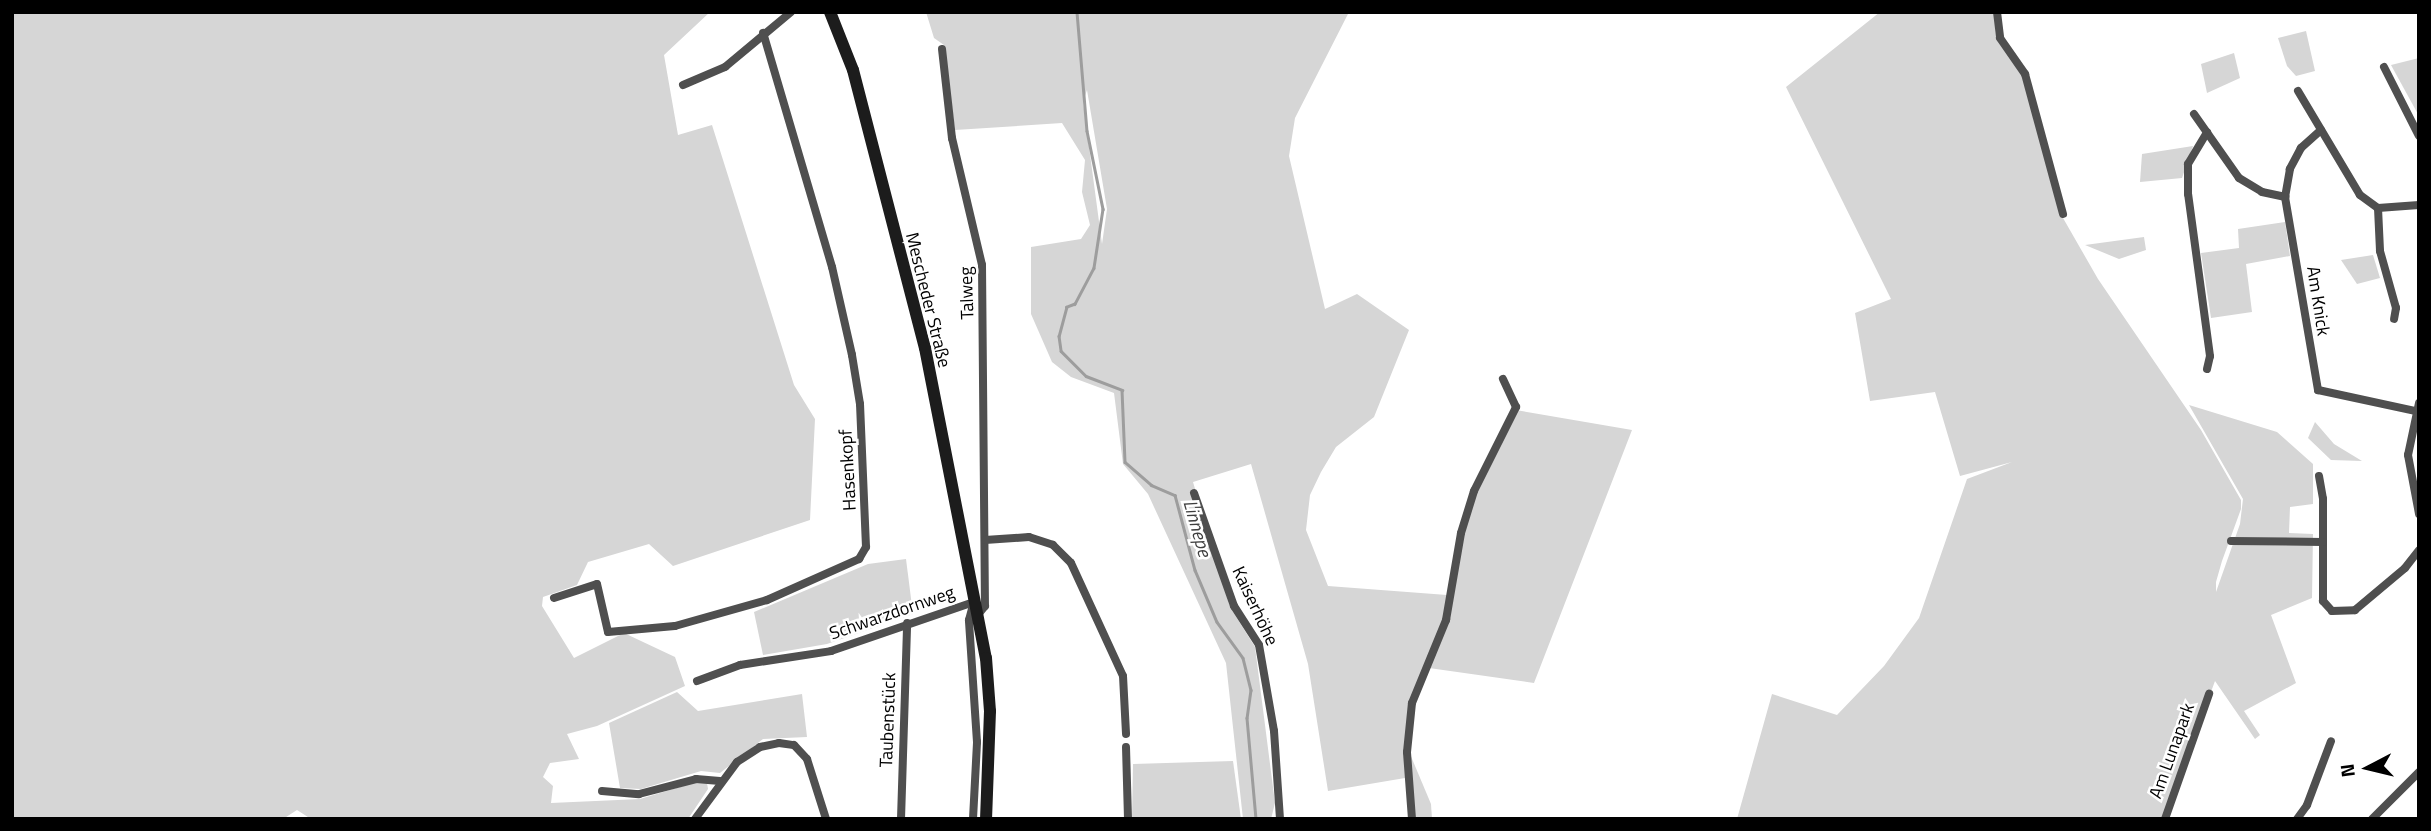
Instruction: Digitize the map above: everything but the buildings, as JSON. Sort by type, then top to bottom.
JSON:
[{"type":"main road","name":"Mescheder Straße","points":[[830,12],[853,70],[926,350],[988,677],[986,819]]},
{"type":"street","points":[[683,85],[725,67],[762,33],[792,12]]},
{"type":"street","points":[[1997,12],[2000,38],[2025,75],[2063,214]]},
{"type":"street","name":"Hasenkopf","points":[[554,598],[597,584],[608,632],[675,626],[767,600],[859,559],[866,547],[860,404],[852,355],[832,267],[762,33]]},
{"type":"street","name":"Talweg","points":[[942,49],[952,138],[982,265],[985,606],[977,616]]},
{"type":"street","points":[[2384,67],[2419,136]]},
{"type":"street","points":[[2298,91],[2347,180],[2378,208],[2380,251],[2396,308],[2394,319]]},
{"type":"street","points":[[2194,114],[2239,178],[2262,192],[2285,197]]},
{"type":"street","name":"Am Knick","points":[[2321,130],[2301,148],[2290,169],[2285,197],[2318,390],[2417,407],[2408,455],[2419,514]]},
{"type":"street","points":[[2207,132],[2188,164],[2188,194],[2210,356],[2207,369]]},
{"type":"street","points":[[2378,208],[2419,205]]},
{"type":"street","points":[[1412,819],[1407,752],[1412,703],[1446,620],[1461,533],[1483,469],[1516,407],[1503,379]]},
{"type":"street","points":[[2319,477],[2323,601],[2332,611],[2343,614],[2375,595],[2419,550]]},
{"type":"street","name":"Kaiserhöhe","points":[[1194,493],[1234,606],[1259,645],[1274,731],[1280,819]]},
{"type":"street","points":[[985,540],[1029,537],[1053,545],[1071,563],[1123,676],[1126,734]]},
{"type":"street","points":[[2231,541],[2323,542]]},
{"type":"street","name":"Schwarzdornweg","points":[[697,681],[740,665],[831,651],[974,602]]},
{"type":"street","name":"Mescheder Straße","points":[[972,819],[977,742],[970,620],[974,602]]},
{"type":"street","name":"Taubenstück","points":[[901,819],[907,623]]},
{"type":"street","name":"Am Lunapark","points":[[2165,819],[2209,694]]},
{"type":"street","points":[[2297,819],[2307,805],[2331,741]]},
{"type":"street","points":[[695,819],[720,781],[751,752],[774,743],[790,744],[807,759],[826,819]]},
{"type":"street","points":[[1126,747],[1128,819]]},
{"type":"street","points":[[2372,819],[2419,772]]},
{"type":"street","points":[[602,792],[639,794],[696,779],[720,781]]},
{"type":"shaded area","points":[[12,12],[710,12],[664,55],[678,135],[712,125],[794,385],[815,419],[810,520],[673,566],[649,544],[588,562],[577,585],[543,597],[542,606],[574,658],[624,633],[675,657],[685,686],[597,726],[567,734],[579,759],[550,763],[543,777],[553,786],[551,803],[640,799],[700,781],[707,783],[708,789],[688,819],[311,819],[297,810],[283,819],[12,819]]},
{"type":"shaded area","points":[[926,12],[1349,12],[1295,118],[1289,156],[1325,309],[1357,294],[1409,330],[1374,417],[1336,447],[1321,472],[1310,495],[1306,530],[1328,586],[1447,595],[1444,618],[1410,701],[1405,778],[1328,791],[1308,664],[1251,464],[1193,482],[1230,607],[1255,647],[1275,803],[1271,819],[1243,819],[1226,663],[1148,494],[1123,464],[1114,393],[1071,377],[1052,362],[1031,314],[1031,247],[1081,239],[1090,225],[1082,192],[1085,160],[1062,123],[955,130],[944,45],[934,38]],"holes":[[[1087,90],[1107,209],[1102,244],[1083,102]]]},
{"type":"shaded area","points":[[1880,12],[1994,12],[1996,35],[2022,76],[2063,218],[2098,279],[2201,430],[2241,500],[2241,509],[2216,582],[2216,592],[2240,524],[2243,499],[2189,405],[2277,432],[2313,464],[2313,504],[2290,507],[2289,533],[2313,534],[2312,598],[2271,615],[2296,683],[2244,711],[2260,735],[2255,739],[2215,681],[2164,819],[1737,819],[1772,694],[1837,715],[1884,666],[1919,618],[1967,479],[2012,462],[1960,476],[1935,392],[1870,401],[1855,313],[1891,299],[1786,87]]},
{"type":"shaded area","points":[[2306,31],[2315,71],[2296,76],[2287,66],[2278,38]]},
{"type":"shaded area","points":[[2234,53],[2240,78],[2207,93],[2201,64]]},
{"type":"shaded area","points":[[2419,58],[2419,116],[2391,65]]},
{"type":"shaded area","points":[[2193,146],[2182,178],[2140,182],[2142,154]]},
{"type":"shaded area","points":[[2285,222],[2290,256],[2246,264],[2252,312],[2211,318],[2201,253],[2239,248],[2238,229]]},
{"type":"shaded area","points":[[2144,237],[2146,250],[2119,259],[2085,245]]},
{"type":"shaded area","points":[[2373,255],[2380,278],[2357,284],[2341,260]]},
{"type":"shaded area","points":[[1516,410],[1632,430],[1534,683],[1429,668],[1449,614],[1458,555],[1478,487]]},
{"type":"shaded area","points":[[2315,422],[2334,444],[2362,461],[2331,460],[2308,438]]},
{"type":"shaded area","points":[[906,559],[913,614],[827,644],[763,655],[754,612],[868,564]]},
{"type":"shaded area","points":[[677,692],[698,711],[802,694],[807,737],[763,739],[720,773],[701,771],[641,789],[620,788],[609,723]]},
{"type":"shaded area","points":[[1410,754],[1431,804],[1432,819],[1415,819]]},
{"type":"shaded area","points":[[1233,761],[1241,819],[1132,819],[1133,764]]},
{"type":"waterway","name":"Linnepe","points":[[1077,12],[1087,131],[1103,209],[1094,268],[1075,304],[1067,307],[1059,336],[1061,351],[1086,376],[1122,390],[1125,462],[1151,485],[1175,495],[1195,570],[1217,622],[1243,658],[1251,690],[1247,718],[1256,819]]}]
